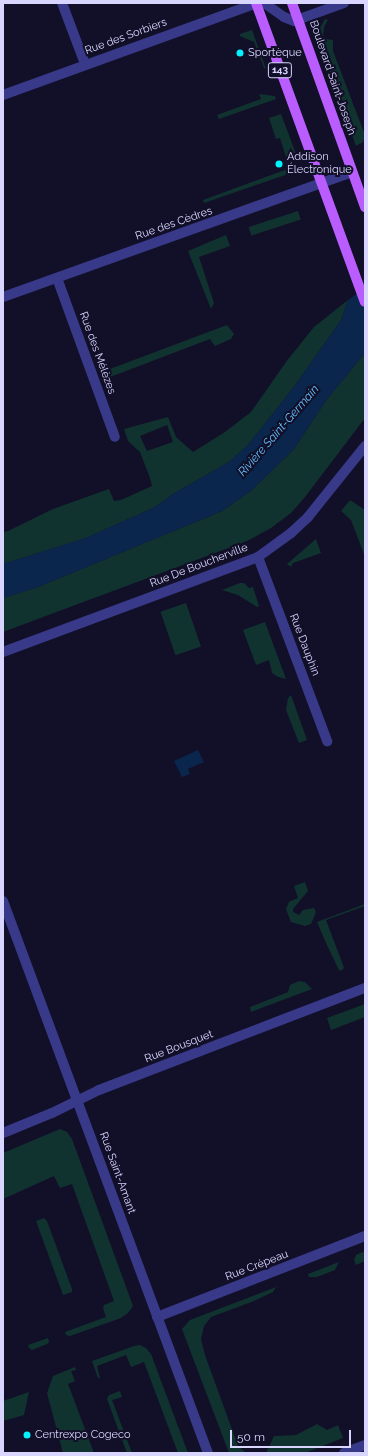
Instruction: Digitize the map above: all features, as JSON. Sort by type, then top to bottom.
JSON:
[{"type":"main road","name":"143","points":[[256,3],[365,302]]},
{"type":"main road","name":"Boulevard Saint-Joseph","points":[[292,3],[365,207]]},
{"type":"street","points":[[62,3],[85,64]]},
{"type":"street","name":"Rue des Sorbiers","points":[[3,95],[256,3]]},
{"type":"street","points":[[264,3],[289,21],[299,20],[344,3]]},
{"type":"street","name":"Rue des Cèdres","points":[[3,298],[352,172]]},
{"type":"street","name":"Rue des Mélèzes","points":[[57,278],[115,437]]},
{"type":"street","name":"Rue De Boucherville","points":[[3,652],[258,557],[291,533],[308,517],[365,446]]},
{"type":"street","name":"Rue Dauphin","points":[[258,557],[327,741]]},
{"type":"street","name":"Rue Saint-Amant","points":[[3,901],[208,1453]]},
{"type":"street","name":"Rue Bousquet","points":[[3,1133],[52,1113],[77,1099],[365,988]]},
{"type":"street","name":"Rue Crépeau","points":[[157,1317],[365,1236]]},
{"type":"street","points":[[344,1453],[365,1445]]},
{"type":"green space","points":[[325,19],[328,20],[324,27],[323,37],[333,40],[333,51],[365,135],[363,142],[356,146],[316,35]]},
{"type":"green space","points":[[252,30],[266,69],[264,68],[254,42],[240,36],[240,34]]},
{"type":"green space","points":[[259,94],[275,96],[276,99],[219,119],[217,115],[261,99]]},
{"type":"green space","points":[[281,114],[296,154],[286,157],[280,138],[276,139],[269,118]]},
{"type":"green space","points":[[285,170],[288,174],[204,203],[203,200]]},
{"type":"green space","points":[[298,211],[301,220],[251,236],[249,227]]},
{"type":"green space","points":[[226,235],[230,246],[199,257],[214,303],[211,309],[188,251]]},
{"type":"green space","points":[[348,300],[341,320],[296,384],[248,445],[229,462],[173,494],[155,507],[86,538],[3,564],[3,529],[4,532],[8,531],[53,509],[109,489],[114,501],[121,500],[152,486],[140,452],[128,441],[124,429],[168,417],[176,437],[193,452],[225,432],[251,412],[286,362],[314,327]],"holes":[[[167,425],[173,442],[147,451],[140,436]]]},
{"type":"green space","points":[[227,325],[234,334],[231,339],[215,346],[210,339],[105,379],[102,372]]},
{"type":"green space","points":[[365,353],[365,418],[305,497],[291,513],[271,528],[247,541],[3,632],[3,598],[38,587],[222,511],[252,490],[294,449],[327,399]]},
{"type":"green space","points":[[350,500],[365,510],[365,557],[351,520],[341,511]]},
{"type":"green space","points":[[316,539],[321,553],[293,563],[291,567],[287,564]]},
{"type":"green space","points":[[240,583],[244,583],[249,588],[253,587],[259,606],[257,607],[238,595],[222,590]]},
{"type":"green space","points":[[186,603],[201,646],[175,655],[160,612]]},
{"type":"green space","points":[[265,622],[286,679],[278,677],[272,673],[269,660],[256,665],[243,630]]},
{"type":"green space","points":[[291,695],[307,740],[299,743],[286,710],[288,698]]},
{"type":"green space","points":[[305,882],[308,891],[293,909],[293,912],[299,915],[303,910],[314,908],[316,912],[311,924],[305,926],[291,922],[286,909],[289,902],[298,898],[294,886]]},
{"type":"green space","points":[[365,904],[365,906],[326,920],[344,968],[341,971],[339,970],[317,922]]},
{"type":"green space","points":[[299,981],[305,982],[312,989],[251,1012],[250,1007],[288,992],[290,985]]},
{"type":"green space","points":[[365,1004],[365,1017],[331,1030],[327,1018]]},
{"type":"green space","points":[[60,1129],[67,1132],[72,1139],[133,1306],[128,1313],[121,1318],[70,1336],[66,1335],[65,1332],[106,1317],[103,1308],[104,1305],[114,1301],[72,1184],[60,1188],[54,1176],[3,1199],[3,1153]]},
{"type":"green space","points":[[44,1218],[47,1221],[72,1289],[72,1292],[63,1295],[36,1221]]},
{"type":"green space","points":[[365,1251],[365,1261],[356,1265],[354,1260],[356,1255]]},
{"type":"green space","points":[[339,1262],[335,1270],[317,1277],[309,1277],[308,1274]]},
{"type":"green space","points":[[276,1287],[273,1292],[254,1301],[211,1317],[204,1326],[201,1339],[205,1355],[238,1446],[246,1453],[229,1453],[182,1329],[190,1320]]},
{"type":"green space","points":[[48,1338],[49,1342],[47,1344],[32,1350],[29,1348],[28,1345]]},
{"type":"green space","points":[[140,1345],[146,1348],[151,1354],[188,1453],[178,1453],[144,1362],[131,1367],[126,1355],[97,1366],[100,1378],[98,1378],[92,1361]]},
{"type":"green space","points":[[75,1367],[76,1370],[71,1371],[75,1381],[68,1384],[94,1453],[63,1453],[47,1393],[53,1376]]},
{"type":"green space","points":[[120,1391],[122,1397],[112,1400],[132,1453],[127,1453],[107,1399],[109,1395]]},
{"type":"green space","points":[[29,1392],[24,1415],[3,1421],[3,1401]]},
{"type":"green space","points":[[317,1424],[327,1430],[338,1425],[343,1438],[305,1453],[266,1453],[274,1436],[296,1435]]},
{"type":"water","name":"Rivière Saint-Germain","points":[[365,288],[365,353],[327,399],[294,449],[252,490],[222,511],[38,587],[3,598],[3,564],[86,538],[155,507],[173,494],[229,462],[248,445],[296,384],[341,320],[348,300]]},
{"type":"water","points":[[198,750],[204,762],[188,769],[190,774],[182,777],[174,761]]},
{"type":"place","name":"Sportèque","points":[[240,53]]},
{"type":"place","name":"Addison Électronique","points":[[279,164]]},
{"type":"place","name":"Centrexpo Cogeco","points":[[27,1435]]}]
